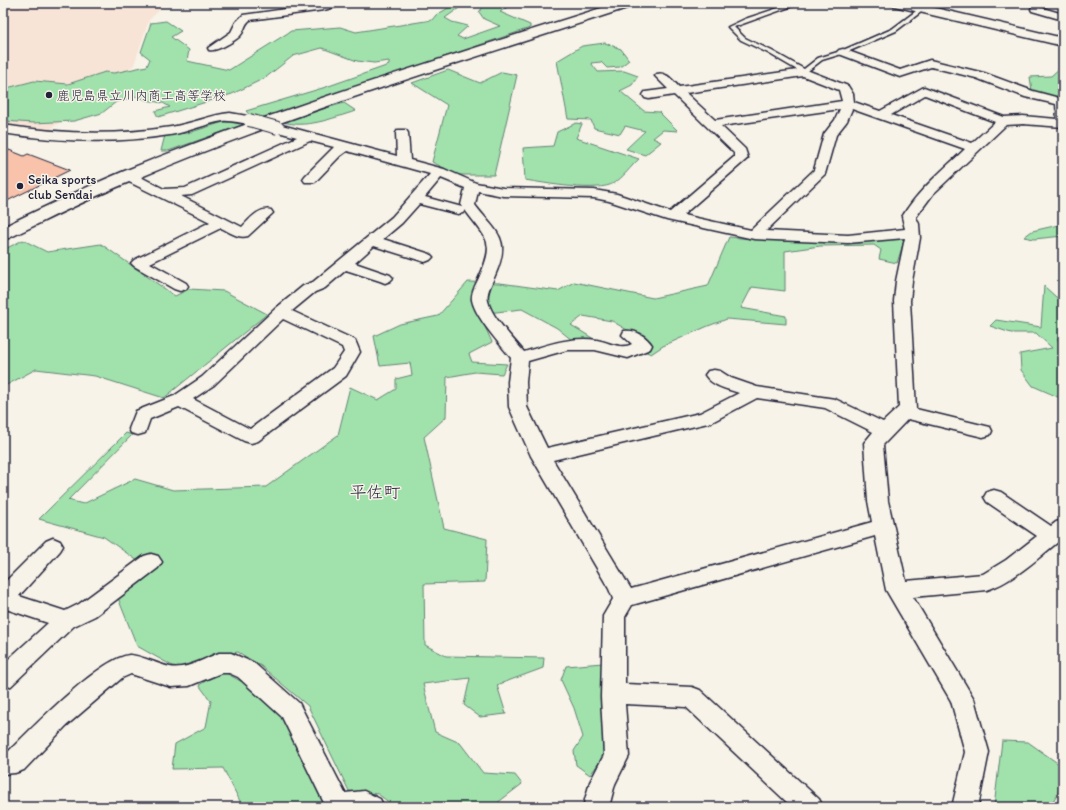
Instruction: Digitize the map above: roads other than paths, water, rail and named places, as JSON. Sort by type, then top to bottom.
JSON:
[{"type":"street","points":[[213,48],[236,34],[240,22],[247,18],[316,8],[339,3]]},
{"type":"street","points":[[3,234],[128,176],[205,145],[303,110],[630,3]]},
{"type":"street","points":[[898,3],[1063,42]]},
{"type":"street","points":[[1036,9],[1063,17]]},
{"type":"street","points":[[843,52],[900,74],[930,63],[980,75],[1029,94],[1062,102],[1061,125],[1023,120],[1003,121],[924,91],[881,116]]},
{"type":"street","points":[[649,95],[804,72],[844,88],[847,94],[848,104],[841,121],[830,134],[820,171],[754,235]]},
{"type":"street","points":[[661,76],[740,152],[741,158],[672,217]]},
{"type":"street","points":[[712,124],[848,104],[973,148]]},
{"type":"street","points":[[3,128],[40,134],[97,136],[171,131],[231,117],[310,136],[438,172],[472,186],[503,192],[594,194],[612,197],[672,217],[754,235],[848,238],[911,233]]},
{"type":"street","points":[[965,807],[977,752],[962,699],[897,590],[878,501],[873,444],[908,408],[904,367],[902,290],[912,241],[911,233],[913,225],[909,217],[928,191],[1003,121]]},
{"type":"street","points":[[402,132],[404,163]]},
{"type":"street","points":[[162,193],[187,192],[310,136]]},
{"type":"street","points":[[310,180],[335,153],[345,146]]},
{"type":"street","points":[[138,429],[142,415],[180,400],[208,381],[280,312],[309,288],[319,284],[397,220],[438,172]]},
{"type":"street","points":[[128,176],[243,233],[266,213]]},
{"type":"street","points":[[472,186],[468,205],[491,231],[497,249],[494,262],[481,290],[480,301],[486,313],[520,358],[518,407],[541,456],[619,587],[624,599]]},
{"type":"street","points":[[416,199],[458,210]]},
{"type":"street","points":[[180,286],[139,264],[221,222]]},
{"type":"street","points":[[372,241],[425,257]]},
{"type":"street","points":[[343,264],[385,278]]},
{"type":"street","points":[[180,400],[251,437],[340,372],[352,352],[349,344],[280,312]]},
{"type":"street","points":[[520,358],[566,345],[595,345],[628,353],[644,345],[630,335]]},
{"type":"street","points":[[714,375],[725,382],[754,392],[829,403],[886,431]]},
{"type":"street","points":[[541,456],[706,418],[754,392]]},
{"type":"street","points":[[904,412],[983,431]]},
{"type":"street","points":[[897,590],[987,582],[1013,566],[1057,532],[994,497]]},
{"type":"street","points":[[596,807],[603,782],[617,756],[613,693],[614,616],[624,599],[883,526]]},
{"type":"street","points":[[53,546],[3,599],[66,620]]},
{"type":"street","points":[[3,679],[66,620],[86,610],[151,562]]},
{"type":"street","points":[[3,763],[15,762],[56,719],[114,671],[130,664],[171,677],[189,676],[219,663],[230,663],[246,670],[291,710],[338,805],[364,803],[371,807]]},
{"type":"street","points":[[613,693],[692,697],[810,807]]},
{"type":"lane","points":[[798,3],[731,27],[743,39],[770,52],[804,72],[820,59],[843,52],[894,30],[922,9]]},
{"type":"place","name":"鹿児島県立川内商工高等学校","points":[[49,95]]},
{"type":"place","name":"Seika sports club Sendai","points":[[20,186]]},
{"type":"district","name":"平佐町","points":[[375,492]]}]
